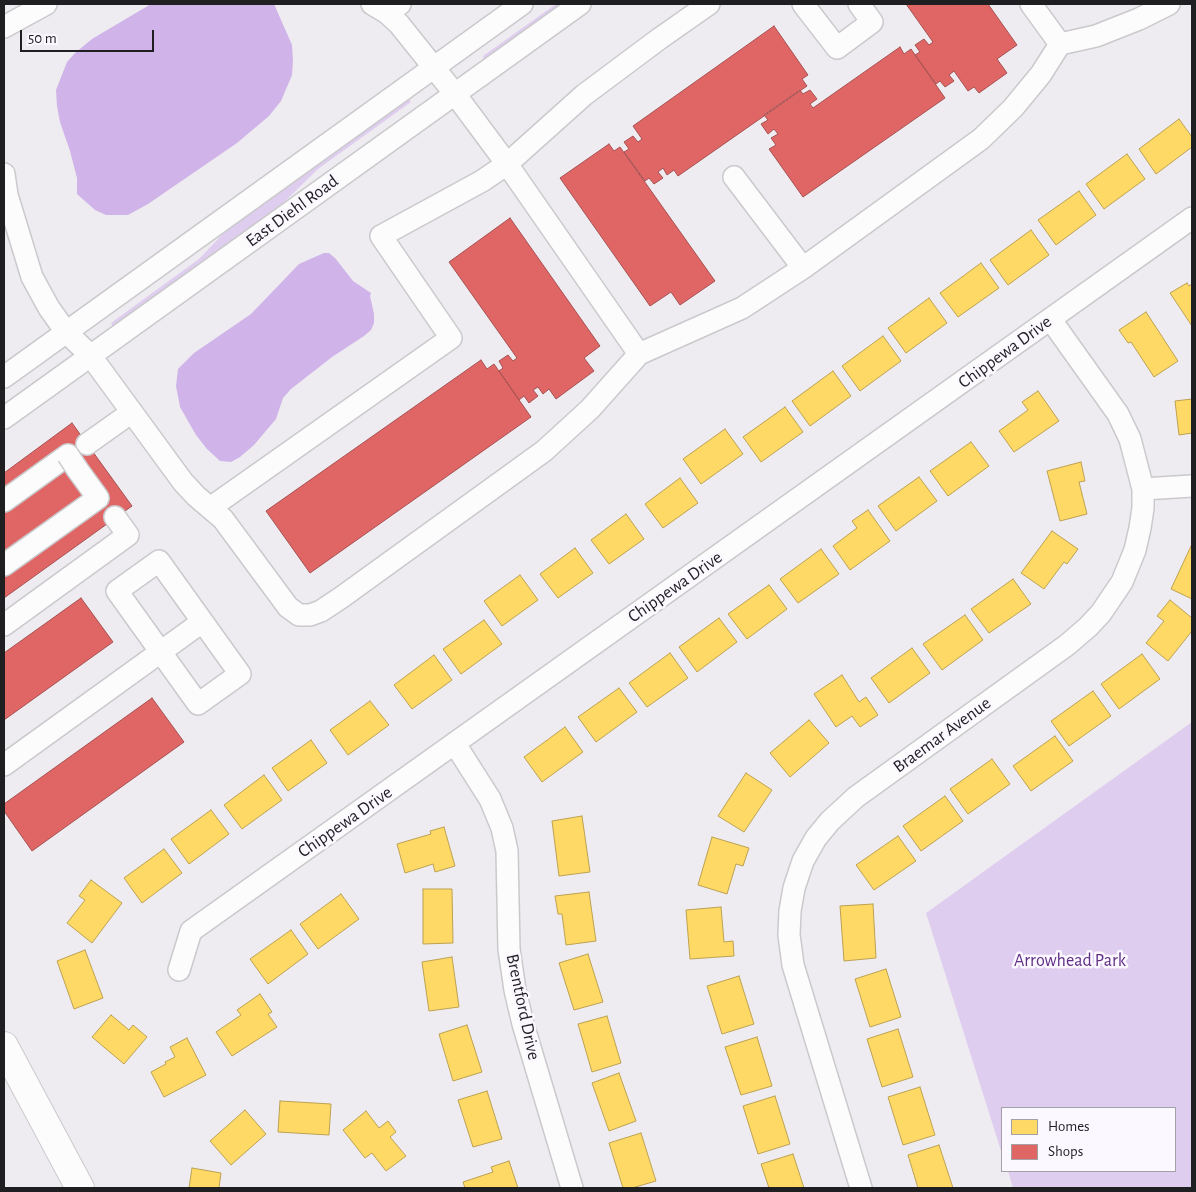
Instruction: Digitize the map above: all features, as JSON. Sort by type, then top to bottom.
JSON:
[{"type":"main road","points":[[4,1046],[80,1188]]},
{"type":"street","points":[[4,27],[46,4]]},
{"type":"street","name":"East Diehl Road","points":[[4,377],[522,4]]},
{"type":"street","name":"East Diehl Road","points":[[4,418],[580,4]]},
{"type":"street","points":[[210,508],[451,338],[381,236],[482,181],[508,164],[584,95],[658,39],[709,4]]},
{"type":"street","points":[[803,4],[837,48],[872,22],[858,4]]},
{"type":"street","points":[[1031,4],[1060,44]]},
{"type":"street","points":[[4,174],[10,232],[49,308],[66,332],[90,355],[183,482],[223,519],[288,607],[299,614],[310,615],[321,611],[544,451],[590,409],[640,354],[742,308],[802,268],[981,139],[1013,108],[1040,74],[1060,44],[1096,36],[1139,19],[1169,4]]},
{"type":"street","points":[[386,7],[508,164],[640,354]]},
{"type":"street","points":[[734,176],[802,268]]},
{"type":"street","name":"Chippewa Drive","points":[[178,970],[190,931],[1192,218]]},
{"type":"street","name":"Braemar Avenue","points":[[860,1188],[793,965],[789,935],[790,911],[794,888],[804,861],[816,838],[830,821],[856,797],[1067,645],[1088,627],[1101,613],[1122,582],[1135,550],[1143,508],[1143,489],[1130,439],[1118,414],[1051,320]]},
{"type":"street","points":[[87,444],[132,412]]},
{"type":"street","points":[[4,501],[73,462],[98,498],[4,565]]},
{"type":"street","points":[[1143,489],[1192,486]]},
{"type":"street","points":[[5,622],[128,535],[115,517]]},
{"type":"street","points":[[158,561],[202,622],[240,674],[198,704],[117,591],[158,561]]},
{"type":"street","points":[[4,765],[202,622]]},
{"type":"street","name":"Brentford Drive","points":[[455,744],[490,799],[502,828],[508,851],[509,949],[515,990],[523,1024],[572,1188]]},
{"type":"green space","points":[[556,4],[563,4],[484,60],[483,56]]},
{"type":"green space","points":[[408,98],[411,102],[318,169],[274,212],[113,327],[111,323],[199,259],[234,222]]},
{"type":"green space","name":"Arrowhead Park","points":[[1192,722],[1192,1188],[1013,1188],[1008,1172],[1176,1172],[1176,1107],[1001,1107],[1001,1151],[926,913]]},
{"type":"shaded area","points":[[151,4],[274,4],[292,45],[292,75],[281,101],[269,116],[237,143],[148,204],[128,215],[106,215],[95,210],[77,194],[77,178],[60,122],[56,90],[67,62],[75,53],[92,39]]},
{"type":"shaded area","points":[[324,253],[329,253],[335,258],[353,281],[371,293],[374,323],[371,330],[291,389],[283,398],[276,419],[254,445],[231,462],[220,461],[196,435],[180,407],[176,386],[178,369],[194,353],[251,314],[299,264]]},
{"type":"building: Homes","points":[[1179,119],[1192,137],[1192,147],[1156,174],[1139,149]]},
{"type":"building: Homes","points":[[1127,154],[1145,179],[1104,209],[1086,184]]},
{"type":"building: Homes","points":[[1079,191],[1096,215],[1056,245],[1038,220]]},
{"type":"building: Homes","points":[[1031,230],[1049,255],[1008,285],[990,260]]},
{"type":"building: Homes","points":[[981,263],[999,288],[958,317],[940,293]]},
{"type":"building: Homes","points":[[1187,283],[1189,286],[1192,284],[1192,326],[1170,293]]},
{"type":"building: Homes","points":[[929,298],[947,323],[906,353],[888,328]]},
{"type":"building: Homes","points":[[1146,312],[1178,361],[1154,377],[1131,342],[1128,343],[1119,330]]},
{"type":"building: Homes","points":[[883,336],[901,361],[860,391],[842,366]]},
{"type":"building: Homes","points":[[833,371],[851,396],[810,426],[792,401]]},
{"type":"building: Homes","points":[[1038,391],[1059,421],[1014,452],[999,431],[1028,410],[1022,402]]},
{"type":"building: Homes","points":[[1192,399],[1192,433],[1179,435],[1175,401]]},
{"type":"building: Homes","points":[[785,407],[803,432],[761,462],[743,437]]},
{"type":"building: Homes","points":[[725,429],[743,454],[701,484],[683,459]]},
{"type":"building: Homes","points":[[971,442],[989,466],[948,496],[930,471]]},
{"type":"building: Homes","points":[[1081,462],[1085,481],[1079,482],[1087,514],[1060,521],[1047,471]]},
{"type":"building: Homes","points":[[919,477],[937,501],[896,531],[878,506]]},
{"type":"building: Homes","points":[[680,478],[698,503],[663,528],[645,504]]},
{"type":"building: Homes","points":[[868,510],[890,541],[850,570],[833,546],[857,528],[852,521]]},
{"type":"building: Homes","points":[[626,514],[644,539],[609,564],[591,540]]},
{"type":"building: Homes","points":[[1052,531],[1078,549],[1067,564],[1064,562],[1044,589],[1021,573]]},
{"type":"building: Homes","points":[[1192,544],[1192,599],[1171,589]]},
{"type":"building: Homes","points":[[575,548],[593,573],[558,598],[540,574]]},
{"type":"building: Homes","points":[[821,549],[839,574],[798,603],[780,579]]},
{"type":"building: Homes","points":[[520,575],[538,600],[502,626],[484,601]]},
{"type":"building: Homes","points":[[1013,579],[1031,604],[989,633],[971,609]]},
{"type":"building: Homes","points":[[769,585],[787,609],[747,639],[728,614]]},
{"type":"building: Homes","points":[[1170,600],[1192,618],[1192,631],[1168,661],[1146,643],[1164,621],[1157,616]]},
{"type":"building: Homes","points":[[965,615],[983,640],[942,670],[923,644]]},
{"type":"building: Homes","points":[[719,618],[737,642],[697,672],[679,647]]},
{"type":"building: Homes","points":[[484,620],[502,644],[461,674],[443,649]]},
{"type":"building: Homes","points":[[912,648],[930,673],[889,703],[871,678]]},
{"type":"building: Homes","points":[[670,653],[688,678],[647,707],[629,683]]},
{"type":"building: Homes","points":[[1142,654],[1160,679],[1119,709],[1101,684]]},
{"type":"building: Homes","points":[[434,655],[452,680],[412,709],[394,685]]},
{"type":"building: Homes","points":[[842,675],[859,702],[866,697],[878,715],[860,727],[852,716],[836,727],[814,694]]},
{"type":"building: Homes","points":[[619,688],[637,712],[596,742],[578,717]]},
{"type":"building: Homes","points":[[1093,691],[1111,716],[1069,746],[1051,721]]},
{"type":"building: Homes","points":[[370,701],[389,725],[348,755],[330,730]]},
{"type":"building: Homes","points":[[809,720],[829,743],[790,777],[770,753]]},
{"type":"building: Homes","points":[[565,727],[583,752],[542,782],[524,757]]},
{"type":"building: Homes","points":[[1055,736],[1073,761],[1031,791],[1013,766]]},
{"type":"building: Homes","points":[[311,740],[327,763],[288,791],[272,768]]},
{"type":"building: Homes","points":[[992,759],[1010,784],[968,814],[950,789]]},
{"type":"building: Homes","points":[[746,773],[772,790],[744,832],[718,816]]},
{"type":"building: Homes","points":[[264,775],[282,800],[242,829],[224,805]]},
{"type":"building: Homes","points":[[945,796],[963,821],[921,851],[903,826]]},
{"type":"building: Homes","points":[[211,810],[229,834],[189,864],[171,839]]},
{"type":"building: Homes","points":[[582,816],[590,872],[559,876],[552,821]]},
{"type":"building: Homes","points":[[444,827],[455,866],[435,872],[433,864],[405,873],[397,844],[431,834],[430,831]]},
{"type":"building: Homes","points":[[898,836],[916,861],[874,890],[856,865]]},
{"type":"building: Homes","points":[[712,837],[749,848],[743,866],[736,864],[727,894],[698,885]]},
{"type":"building: Homes","points":[[164,849],[182,873],[142,903],[124,878]]},
{"type":"building: Homes","points":[[91,880],[122,903],[92,943],[67,923],[85,900],[79,896]]},
{"type":"building: Homes","points":[[423,889],[452,889],[453,943],[423,944]]},
{"type":"building: Homes","points":[[589,892],[596,941],[566,945],[562,914],[558,914],[555,896]]},
{"type":"building: Homes","points":[[341,894],[359,919],[318,949],[300,924]]},
{"type":"building: Homes","points":[[873,904],[876,958],[844,961],[840,906]]},
{"type":"building: Homes","points":[[721,907],[724,942],[733,941],[734,956],[690,959],[686,910]]},
{"type":"building: Homes","points":[[291,930],[308,954],[268,984],[250,959]]},
{"type":"building: Homes","points":[[85,950],[103,998],[74,1009],[57,961]]},
{"type":"building: Homes","points":[[588,954],[603,1002],[574,1010],[559,963]]},
{"type":"building: Homes","points":[[452,957],[459,1007],[429,1011],[422,962]]},
{"type":"building: Homes","points":[[886,969],[901,1017],[870,1027],[855,979]]},
{"type":"building: Homes","points":[[739,976],[754,1024],[722,1034],[707,986]]},
{"type":"building: Homes","points":[[260,994],[272,1012],[268,1014],[277,1027],[232,1056],[216,1032],[241,1015],[237,1010]]},
{"type":"building: Homes","points":[[111,1015],[129,1030],[133,1025],[147,1037],[124,1064],[92,1037]]},
{"type":"building: Homes","points":[[607,1016],[621,1063],[592,1072],[578,1024]]},
{"type":"building: Homes","points":[[467,1025],[482,1072],[453,1081],[439,1034]]},
{"type":"building: Homes","points":[[898,1029],[913,1077],[882,1087],[867,1039]]},
{"type":"building: Homes","points":[[757,1037],[772,1086],[741,1095],[725,1047]]},
{"type":"building: Homes","points":[[187,1038],[206,1075],[164,1097],[151,1072],[175,1057],[170,1047]]},
{"type":"building: Homes","points":[[619,1073],[636,1121],[609,1131],[592,1083]]},
{"type":"building: Homes","points":[[920,1087],[935,1135],[903,1145],[888,1097]]},
{"type":"building: Homes","points":[[487,1091],[502,1139],[473,1147],[458,1100]]},
{"type":"building: Homes","points":[[775,1096],[790,1144],[758,1154],[743,1106]]},
{"type":"building: Homes","points":[[280,1101],[331,1104],[329,1135],[278,1132]]},
{"type":"building: Homes","points":[[245,1110],[266,1134],[231,1165],[210,1141]]},
{"type":"building: Homes","points":[[366,1111],[379,1128],[388,1121],[396,1132],[390,1137],[406,1156],[386,1171],[372,1153],[365,1158],[343,1130]]},
{"type":"building: Homes","points":[[641,1133],[656,1181],[632,1188],[623,1188],[609,1143]]},
{"type":"building: Homes","points":[[939,1145],[953,1188],[918,1188],[908,1155]]},
{"type":"building: Homes","points":[[793,1154],[804,1188],[769,1188],[761,1164]]},
{"type":"building: Homes","points":[[509,1161],[518,1188],[465,1188],[463,1182],[493,1172],[491,1167]]},
{"type":"building: Homes","points":[[192,1168],[221,1173],[219,1188],[189,1188]]},
{"type":"building: Shops","points":[[906,4],[988,4],[1017,45],[997,59],[1007,73],[979,93],[974,87],[968,91],[954,71],[949,75],[954,81],[945,87],[940,81],[936,84],[915,55],[920,52],[915,45],[924,39],[929,45],[933,42]]},
{"type":"building: Shops","points":[[774,26],[808,75],[802,79],[807,86],[678,176],[674,170],[667,175],[663,168],[658,172],[663,178],[654,184],[649,178],[645,181],[624,152],[629,149],[624,142],[633,136],[638,142],[642,139],[633,126]]},
{"type":"building: Shops","points":[[900,47],[904,54],[911,49],[945,98],[803,197],[769,149],[776,145],[771,138],[778,134],[774,129],[768,134],[761,124],[768,120],[764,115],[800,90],[803,94],[810,90],[817,99],[810,104],[813,108]]},
{"type":"building: Shops","points":[[609,144],[614,151],[620,147],[715,281],[680,305],[671,292],[650,306],[560,178]]},
{"type":"building: Shops","points":[[510,218],[600,346],[584,358],[594,371],[556,399],[549,389],[543,394],[538,387],[533,390],[538,396],[529,403],[524,396],[519,400],[499,371],[503,368],[499,361],[508,355],[513,361],[517,358],[449,262]]},
{"type":"building: Shops","points":[[481,360],[487,369],[494,364],[531,417],[310,573],[266,511]]},
{"type":"building: Shops","points":[[72,423],[132,506],[4,598],[4,473]]},
{"type":"building: Shops","points":[[81,598],[113,642],[4,720],[4,653]]},
{"type":"building: Shops","points":[[152,698],[184,742],[32,851],[4,811],[4,804]]}]
